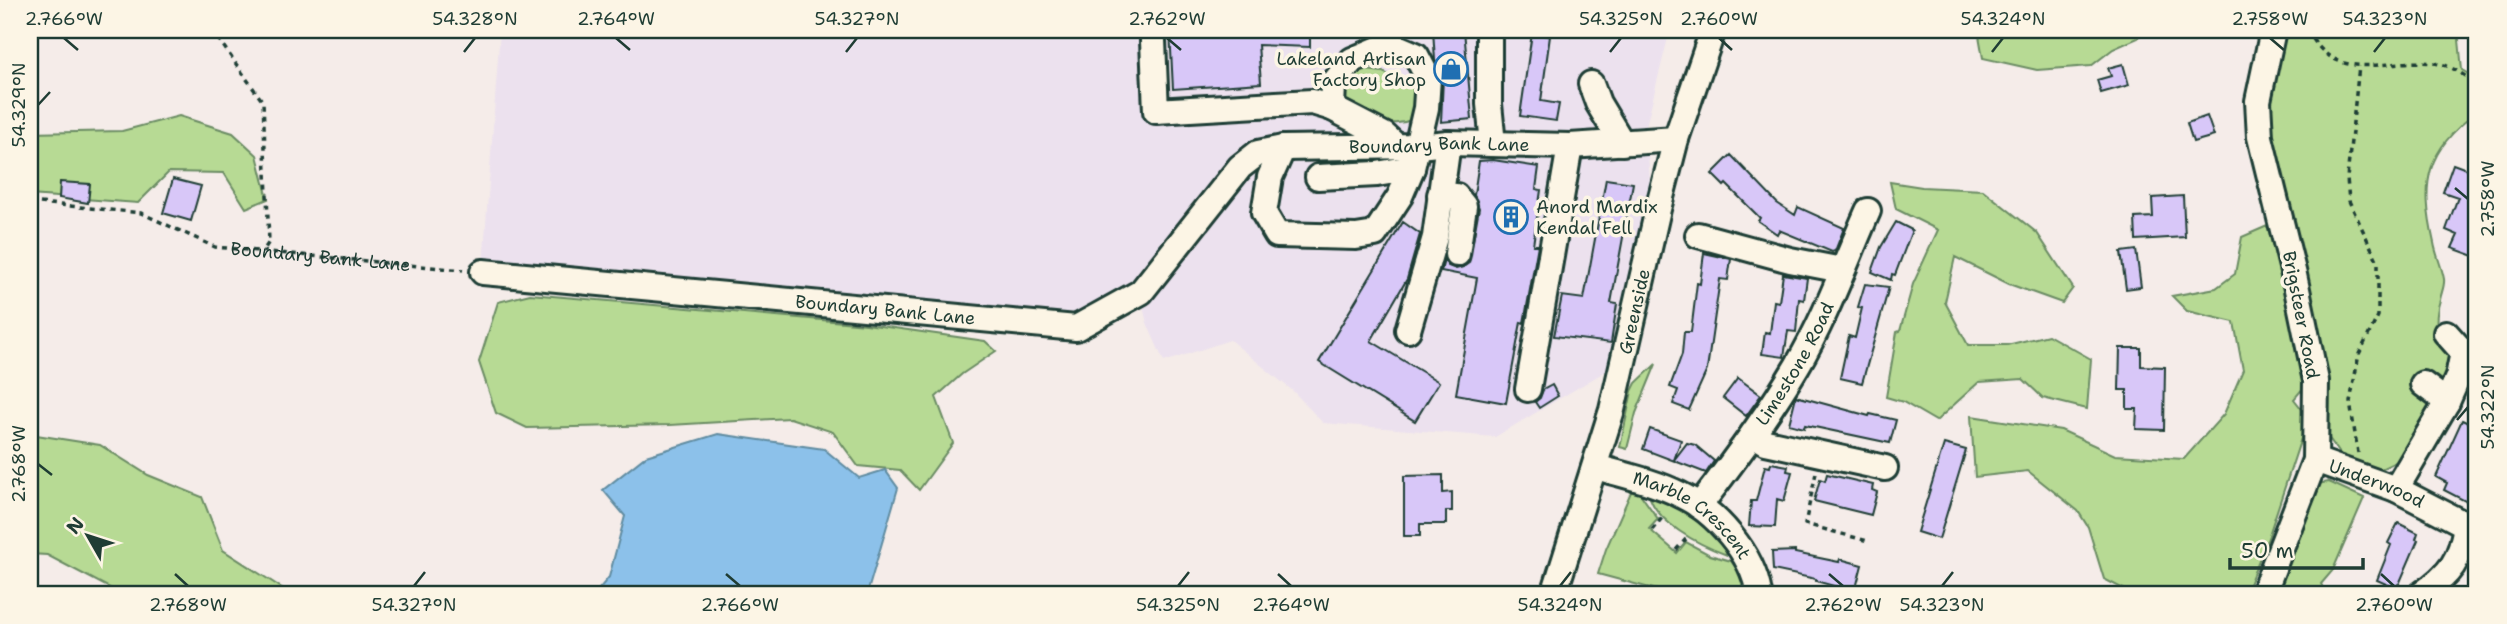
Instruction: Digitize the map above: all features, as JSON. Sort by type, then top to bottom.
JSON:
[{"type":"street","name":"Greenside","points":[[1554,594],[1615,400],[1657,209],[1676,139],[1713,30]]},
{"type":"street","name":"Brigsteer Road","points":[[2263,594],[2315,460],[2316,381],[2294,275],[2260,137],[2258,102],[2273,30]]},
{"type":"street","points":[[1489,36],[1489,104],[1493,144]]},
{"type":"street","points":[[1153,41],[1156,111],[1312,102],[1332,108],[1384,135],[1408,153]]},
{"type":"street","points":[[1283,148],[1270,177],[1264,213],[1278,235],[1356,237],[1375,234],[1400,197],[1408,153],[1426,112],[1428,78],[1416,55],[1390,44],[1352,60],[1333,84],[1332,108]]},
{"type":"street","points":[[1591,85],[1598,103],[1622,143]]},
{"type":"street","name":"Boundary Bank Lane","points":[[483,272],[1076,328],[1141,292],[1240,167],[1258,153],[1283,148],[1408,153],[1448,143],[1570,146],[1676,139]]},
{"type":"street","points":[[1408,330],[1435,237],[1448,143]]},
{"type":"street","points":[[1528,389],[1570,146]]},
{"type":"street","points":[[1318,177],[1377,174],[1408,153]]},
{"type":"street","points":[[1440,195],[1456,196],[1464,206],[1457,254]]},
{"type":"street","name":"Limestone Road","points":[[1699,506],[1753,434],[1798,365],[1821,320],[1868,211]]},
{"type":"street","points":[[1698,235],[1790,260],[1842,270]]},
{"type":"street","points":[[2396,489],[2447,402],[2458,377],[2463,352],[2446,333]]},
{"type":"street","points":[[2423,384],[2447,402]]},
{"type":"street","points":[[1753,434],[1766,442],[1885,468]]},
{"type":"street","name":"Underwood","points":[[2315,460],[2396,489],[2472,527]]},
{"type":"street","name":"Marble Crescent","points":[[1596,467],[1680,494],[1699,506],[1726,532],[1743,554],[1755,577],[1759,594]]},
{"type":"street","points":[[2422,594],[2447,575],[2472,527]]},
{"type":"path","points":[[212,30],[264,102],[270,242],[262,252]]},
{"type":"path","points":[[2308,30],[2313,40],[2331,59],[2359,66],[2411,63],[2445,65],[2477,84]]},
{"type":"path","points":[[2359,66],[2347,178],[2348,201],[2378,262],[2378,316],[2359,354],[2350,402],[2361,476]]},
{"type":"path","name":"Boundary Bank Lane","points":[[30,202],[141,214],[215,247],[483,272]]},
{"type":"path","points":[[1815,478],[1805,524],[1868,541]]},
{"type":"path","points":[[1652,530],[1662,518]]},
{"type":"path","points":[[1676,550],[1686,539]]},
{"type":"shaded area","points":[[500,30],[1670,30],[1646,126],[1650,182],[1606,371],[1495,437],[1323,423],[1293,391],[1230,340],[1164,362],[1147,323],[1137,283],[1072,320],[483,265]]},
{"type":"green space","points":[[1978,30],[2144,30],[2138,38],[2113,49],[2091,66],[2037,70],[1983,58]]},
{"type":"green space","points":[[2282,30],[2458,30],[2462,70],[2477,79],[2477,112],[2460,126],[2437,154],[2428,185],[2430,221],[2444,279],[2437,318],[2438,334],[2453,364],[2449,378],[2439,381],[2425,374],[2431,412],[2404,458],[2379,470],[2341,455],[2326,434],[2272,135],[2269,100]]},
{"type":"green space","points":[[1365,70],[1383,72],[1413,87],[1418,99],[1411,120],[1402,123],[1385,122],[1344,105],[1341,94],[1354,73]]},
{"type":"green space","points":[[179,116],[233,133],[257,155],[268,199],[246,208],[224,173],[169,172],[138,203],[30,195],[30,133],[122,131]]},
{"type":"green space","points":[[1890,182],[1922,187],[1983,190],[2037,233],[2073,288],[2062,303],[2009,284],[1955,257],[1945,302],[1968,345],[2007,345],[2048,335],[2091,359],[2087,409],[2043,398],[2023,379],[1979,382],[1936,421],[1903,402],[1886,397],[1897,332],[1900,331],[1913,284],[1938,230],[1896,209]]},
{"type":"green space","points":[[2272,224],[2309,381],[2294,399],[2308,417],[2268,538],[2245,594],[2133,594],[2104,579],[2088,527],[2078,511],[2028,471],[1975,477],[1971,416],[2061,430],[2115,455],[2184,459],[2224,414],[2243,370],[2234,322],[2187,311],[2172,296],[2216,288],[2235,274],[2242,237]]},
{"type":"green space","points":[[530,294],[866,324],[985,341],[996,351],[962,374],[936,397],[953,443],[919,490],[900,470],[858,466],[833,432],[790,418],[670,425],[527,428],[496,413],[479,362],[498,302]]},
{"type":"green space","points":[[1656,364],[1636,413],[1627,449],[1620,447],[1632,391],[1636,383]]},
{"type":"green space","points":[[30,434],[100,445],[148,475],[202,497],[223,550],[291,594],[121,594],[47,555],[30,554]]},
{"type":"green space","points":[[2329,482],[2364,498],[2333,570],[2321,584],[2326,594],[2278,594],[2271,588],[2310,485]]},
{"type":"green space","points":[[1634,485],[1658,519],[1649,529],[1677,553],[1686,542],[1710,555],[1731,561],[1741,575],[1748,594],[1672,594],[1598,574]]},
{"type":"green space","points":[[1648,491],[1686,508],[1733,553],[1727,555],[1716,551],[1669,523],[1652,503]]},
{"type":"water","points":[[718,434],[824,449],[859,478],[885,470],[898,488],[867,594],[595,594],[609,577],[625,516],[603,490],[646,456]]},
{"type":"building","points":[[1170,30],[1310,30],[1310,47],[1258,45],[1261,83],[1173,89]]},
{"type":"building","points":[[1433,30],[1464,30],[1472,119],[1441,122],[1443,78],[1435,60]]},
{"type":"building","points":[[1532,33],[1550,36],[1541,101],[1559,104],[1556,121],[1520,116]]},
{"type":"building","points":[[2123,64],[2129,85],[2101,93],[2097,80],[2111,76],[2108,68]]},
{"type":"building","points":[[2207,116],[2214,136],[2193,142],[2187,123]]},
{"type":"building","points":[[1731,155],[1777,203],[1795,215],[1798,207],[1844,228],[1835,251],[1779,230],[1777,234],[1758,221],[1760,218],[1712,174]]},
{"type":"building","points":[[1493,160],[1539,167],[1536,189],[1541,190],[1533,245],[1538,245],[1506,403],[1456,394],[1477,278],[1441,271],[1444,260],[1448,266],[1456,269],[1469,263],[1479,208],[1474,195],[1479,161]]},
{"type":"building","points":[[2453,164],[2472,171],[2468,184],[2477,188],[2477,257],[2452,248],[2458,235],[2446,230],[2458,197],[2443,192]]},
{"type":"building","points":[[173,179],[201,186],[191,221],[163,213]]},
{"type":"building","points":[[1606,179],[1633,183],[1611,303],[1617,304],[1611,343],[1554,336],[1562,296],[1584,299]]},
{"type":"building","points":[[60,182],[90,184],[88,203],[59,198]]},
{"type":"building","points":[[2183,196],[2185,237],[2136,240],[2135,218],[2153,217],[2152,198]]},
{"type":"building","points":[[1403,222],[1420,234],[1407,279],[1371,341],[1439,382],[1415,421],[1319,362]]},
{"type":"building","points":[[1896,222],[1912,230],[1891,280],[1872,272],[1881,247]]},
{"type":"building","points":[[2136,250],[2141,287],[2126,289],[2121,252]]},
{"type":"building","points":[[1704,253],[1731,259],[1728,280],[1720,279],[1707,370],[1689,410],[1673,404],[1678,390],[1670,387],[1682,354],[1684,332],[1691,332]]},
{"type":"building","points":[[1783,274],[1807,278],[1804,300],[1799,299],[1796,332],[1788,331],[1784,357],[1762,354],[1765,332],[1770,333],[1774,301],[1779,302]]},
{"type":"building","points":[[1865,284],[1889,287],[1862,383],[1840,378],[1849,336],[1855,338],[1862,308],[1858,307]]},
{"type":"building","points":[[2120,348],[2141,348],[2141,366],[2165,367],[2164,430],[2136,429],[2137,409],[2127,409],[2127,390],[2119,390]]},
{"type":"building","points":[[1738,378],[1761,395],[1746,416],[1723,398]]},
{"type":"building","points":[[1552,385],[1558,396],[1539,408],[1535,402],[1543,390]]},
{"type":"building","points":[[1796,396],[1869,416],[1870,414],[1896,420],[1890,443],[1789,424]]},
{"type":"building","points":[[2462,420],[2477,427],[2477,455],[2468,477],[2477,482],[2467,502],[2444,490],[2447,483],[2436,477]]},
{"type":"building","points":[[1650,429],[1681,440],[1674,460],[1687,443],[1695,445],[1714,461],[1706,473],[1643,449]]},
{"type":"building","points":[[1944,444],[1966,450],[1939,539],[1917,532]]},
{"type":"building","points":[[1771,463],[1788,466],[1787,471],[1792,472],[1784,501],[1777,499],[1775,527],[1749,526],[1751,501],[1756,501],[1765,466],[1770,467]]},
{"type":"building","points":[[1827,474],[1873,485],[1872,490],[1877,492],[1871,515],[1814,501],[1820,479],[1825,481]]},
{"type":"building","points":[[1443,475],[1443,493],[1452,492],[1452,511],[1446,511],[1446,524],[1420,524],[1420,536],[1404,536],[1404,476]]},
{"type":"building","points":[[2398,523],[2418,533],[2418,540],[2397,589],[2377,580],[2391,545],[2388,543]]},
{"type":"building","points":[[1795,551],[1862,565],[1855,592],[1816,579],[1773,570],[1772,552]]},
{"type":"place","name":"Lakeland Artisan Factory Shop","points":[[1451,69]]},
{"type":"place","name":"Anord Mardix Kendal Fell","points":[[1511,217]]}]
